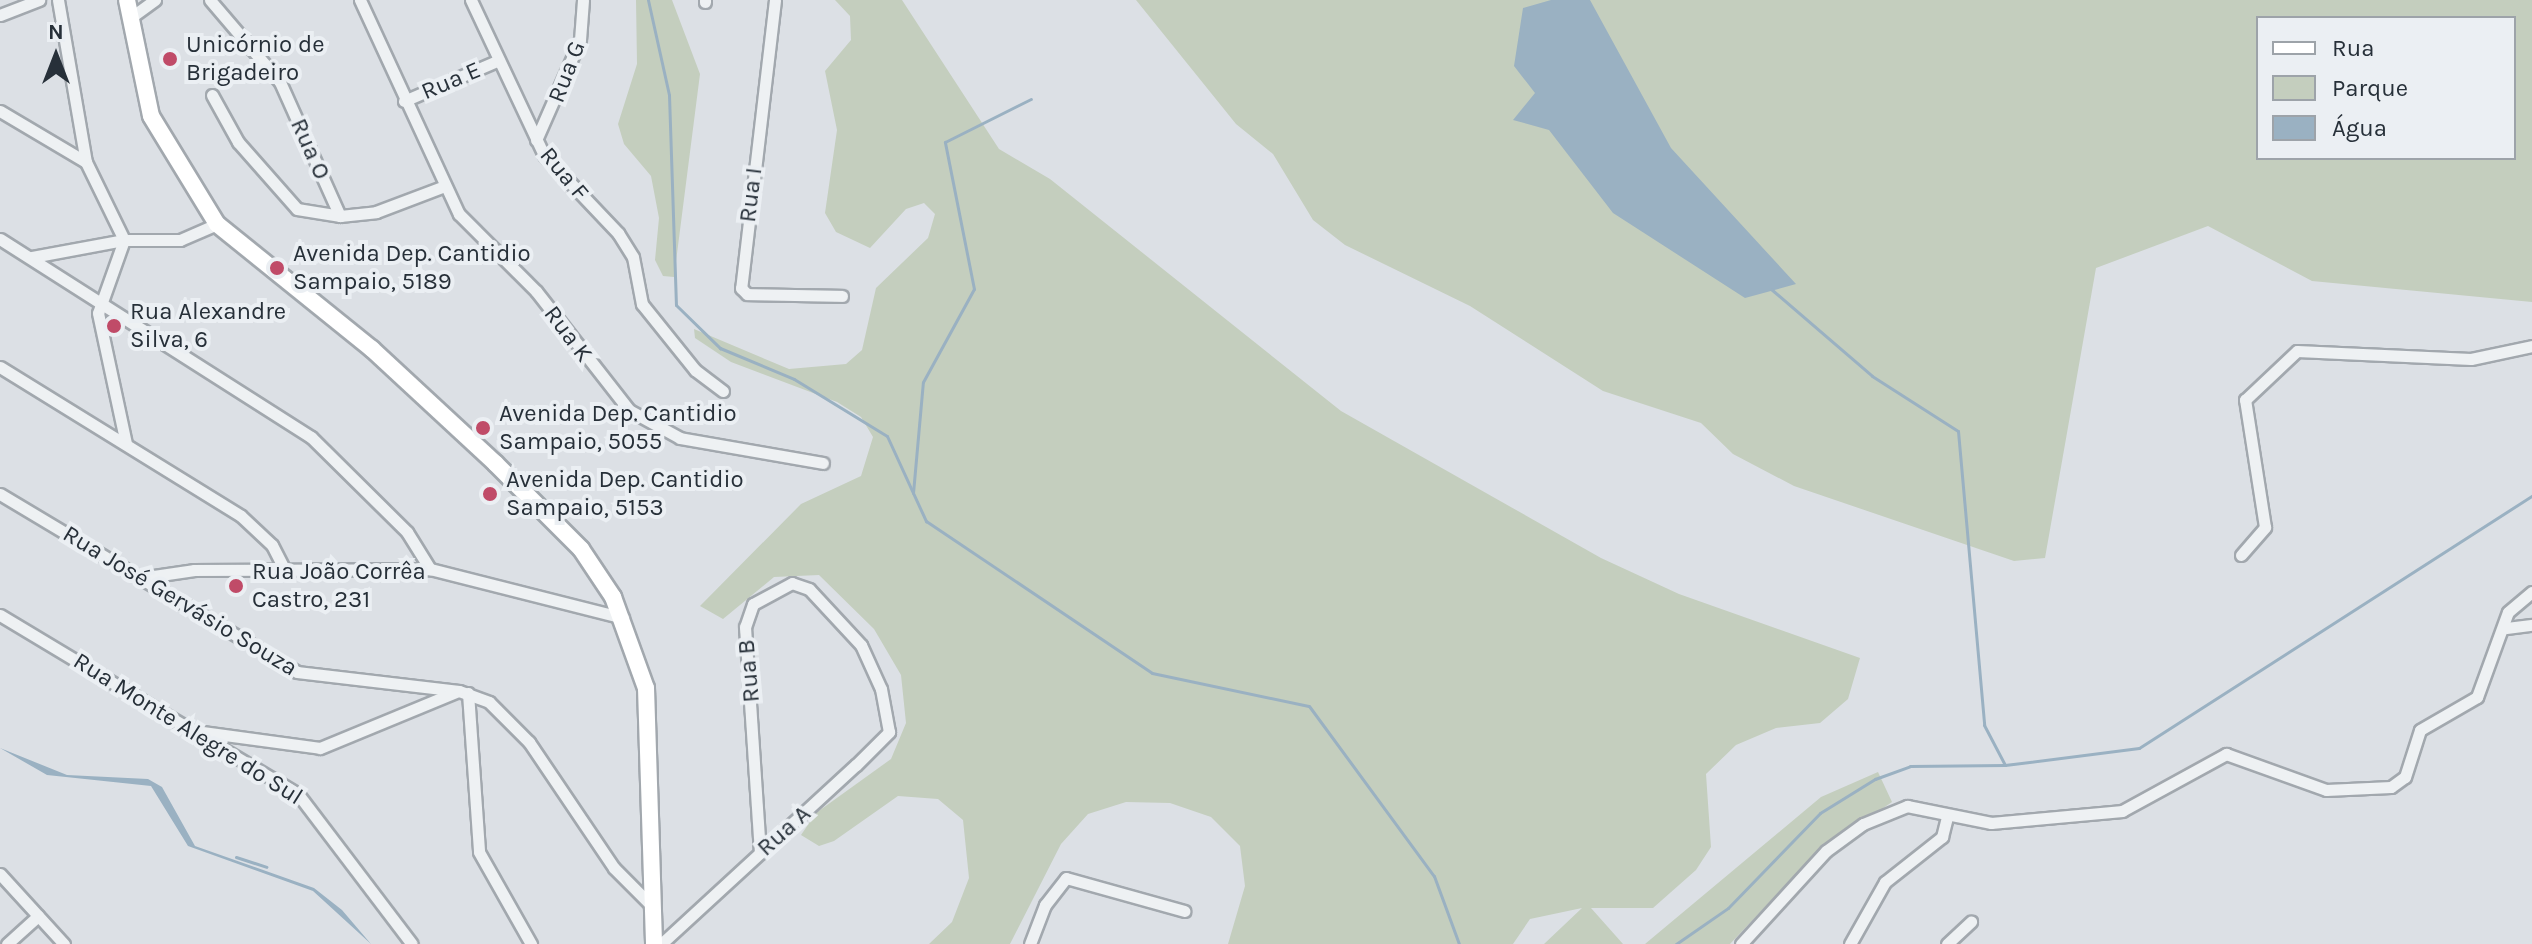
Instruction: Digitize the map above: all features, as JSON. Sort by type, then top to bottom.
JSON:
[{"type":"main road","points":[[127,0],[151,116],[217,224],[372,349],[495,463],[581,549],[613,597],[646,688],[654,944]]},
{"type":"street","points":[[0,15],[39,0]]},
{"type":"street","points":[[58,0],[86,162],[124,240],[99,300],[126,444]]},
{"type":"street","points":[[130,18],[155,0]]},
{"type":"street","name":"Rua O","points":[[210,0],[280,82],[340,216]]},
{"type":"street","name":"Rua K","points":[[360,0],[442,187],[466,224],[536,291],[641,421],[680,438],[823,463]]},
{"type":"street","name":"Rua F","points":[[471,0],[536,140],[627,246],[639,298],[695,370],[723,391]]},
{"type":"street","name":"Rua G","points":[[536,140],[580,40],[583,0]]},
{"type":"street","name":"Rua I","points":[[775,0],[741,288],[747,294],[842,296]]},
{"type":"street","name":"Rua E","points":[[404,101],[499,60]]},
{"type":"street","points":[[212,95],[238,142],[297,209],[340,216],[376,212],[442,187]]},
{"type":"street","points":[[0,111],[86,162]]},
{"type":"street","points":[[32,257],[124,240],[180,240],[217,224]]},
{"type":"street","points":[[0,239],[311,437],[407,532],[430,569]]},
{"type":"street","points":[[0,253],[11,246]]},
{"type":"street","points":[[2241,555],[2265,527],[2245,400],[2297,351],[2471,359],[2532,346]]},
{"type":"street","points":[[0,367],[241,516],[272,545],[284,569]]},
{"type":"street","name":"Rua José Gervásio Souza","points":[[0,494],[309,676],[464,692],[500,710],[529,742],[614,868],[651,905]]},
{"type":"street","points":[[140,578],[171,571],[430,569],[582,602],[623,618]]},
{"type":"street","name":"Rua B","points":[[760,853],[745,627],[753,604],[785,583],[809,589],[861,645],[882,709]]},
{"type":"street","points":[[1741,944],[1815,860],[1863,824],[1915,805],[1947,817],[1991,823],[2065,818],[2142,805],[2202,762],[2226,754],[2326,790],[2391,787],[2405,777],[2420,730],[2477,697],[2506,628],[2508,612],[2532,592]]},
{"type":"street","points":[[582,602],[613,597]]},
{"type":"street","name":"Rua Monte Alegre do Sul","points":[[0,615],[308,802],[412,944]]},
{"type":"street","points":[[2506,628],[2531,625]]},
{"type":"street","points":[[194,731],[320,748],[464,692],[479,852],[531,944]]},
{"type":"street","name":"Rua A","points":[[661,944],[882,741],[889,732],[882,709]]},
{"type":"street","points":[[1850,944],[1885,882],[1942,837],[1947,817]]},
{"type":"street","points":[[0,874],[64,944]]},
{"type":"street","points":[[1030,944],[1045,905],[1066,878],[1184,911]]},
{"type":"street","points":[[7,944],[38,916]]},
{"type":"street","points":[[1947,944],[1971,922]]},
{"type":"green space","points":[[636,0],[672,0],[700,74],[674,277],[663,276],[655,260],[659,218],[651,176],[624,144],[618,124],[637,64]]},
{"type":"green space","points":[[835,0],[902,0],[999,149],[1050,179],[1341,411],[1601,558],[1679,594],[1860,658],[1848,699],[1820,723],[1776,728],[1736,745],[1706,774],[1711,847],[1696,870],[1653,908],[1591,908],[1623,944],[1544,944],[1582,908],[1530,919],[1513,944],[1228,944],[1245,886],[1240,846],[1211,817],[1170,803],[1126,802],[1088,814],[1061,844],[1010,944],[929,944],[952,922],[969,878],[963,820],[938,799],[898,796],[834,841],[819,846],[801,835],[816,813],[891,759],[906,723],[901,675],[874,629],[819,575],[774,577],[723,619],[700,606],[801,504],[861,476],[873,437],[861,417],[837,402],[731,362],[695,338],[694,329],[789,369],[846,364],[862,350],[876,288],[928,238],[935,214],[924,203],[906,209],[870,248],[836,232],[825,213],[837,130],[825,71],[851,40],[850,16]]},
{"type":"green space","points":[[1136,0],[2532,0],[2532,302],[2312,281],[2208,226],[2096,268],[2045,558],[2014,561],[1794,486],[1733,454],[1701,423],[1603,391],[1470,306],[1345,245],[1313,220],[1273,154],[1236,124]]},
{"type":"green space","points":[[1878,772],[1892,802],[1813,856],[1730,944],[1645,944],[1821,797]]},
{"type":"water","points":[[1551,0],[1590,0],[1671,148],[1796,284],[1745,298],[1613,213],[1549,130],[1513,120],[1535,93],[1514,66],[1523,8]]},
{"type":"water","points":[[0,748],[67,775],[148,779],[162,787],[195,846],[314,888],[342,910],[371,944],[313,891],[188,846],[151,786],[47,775]]},
{"type":"waterway","points":[[648,0],[669,95],[676,305],[720,348],[794,379],[887,436],[926,521],[1152,673],[1309,706],[1434,876],[1459,944]]},
{"type":"waterway","points":[[913,493],[923,382],[974,289],[945,142],[1031,99]]},
{"type":"waterway","points":[[1771,289],[1872,376],[1958,431],[1984,725],[2005,765]]},
{"type":"waterway","points":[[1676,944],[1728,908],[1820,813],[1875,779],[1910,766],[2005,765],[2139,748],[2532,496]]},
{"type":"waterway","points":[[236,857],[266,867]]},
{"type":"place","name":"Unicórnio de Brigadeiro","points":[[170,59]]},
{"type":"place","name":"Avenida Dep. Cantidio Sampaio, 5189","points":[[277,268]]},
{"type":"place","name":"Rua Alexandre Silva, 6","points":[[114,326]]},
{"type":"place","name":"Avenida Dep. Cantidio Sampaio, 5055","points":[[483,428]]},
{"type":"place","name":"Avenida Dep. Cantidio Sampaio, 5153","points":[[490,494]]},
{"type":"place","name":"Rua João Corrêa Castro, 231","points":[[236,586]]}]
